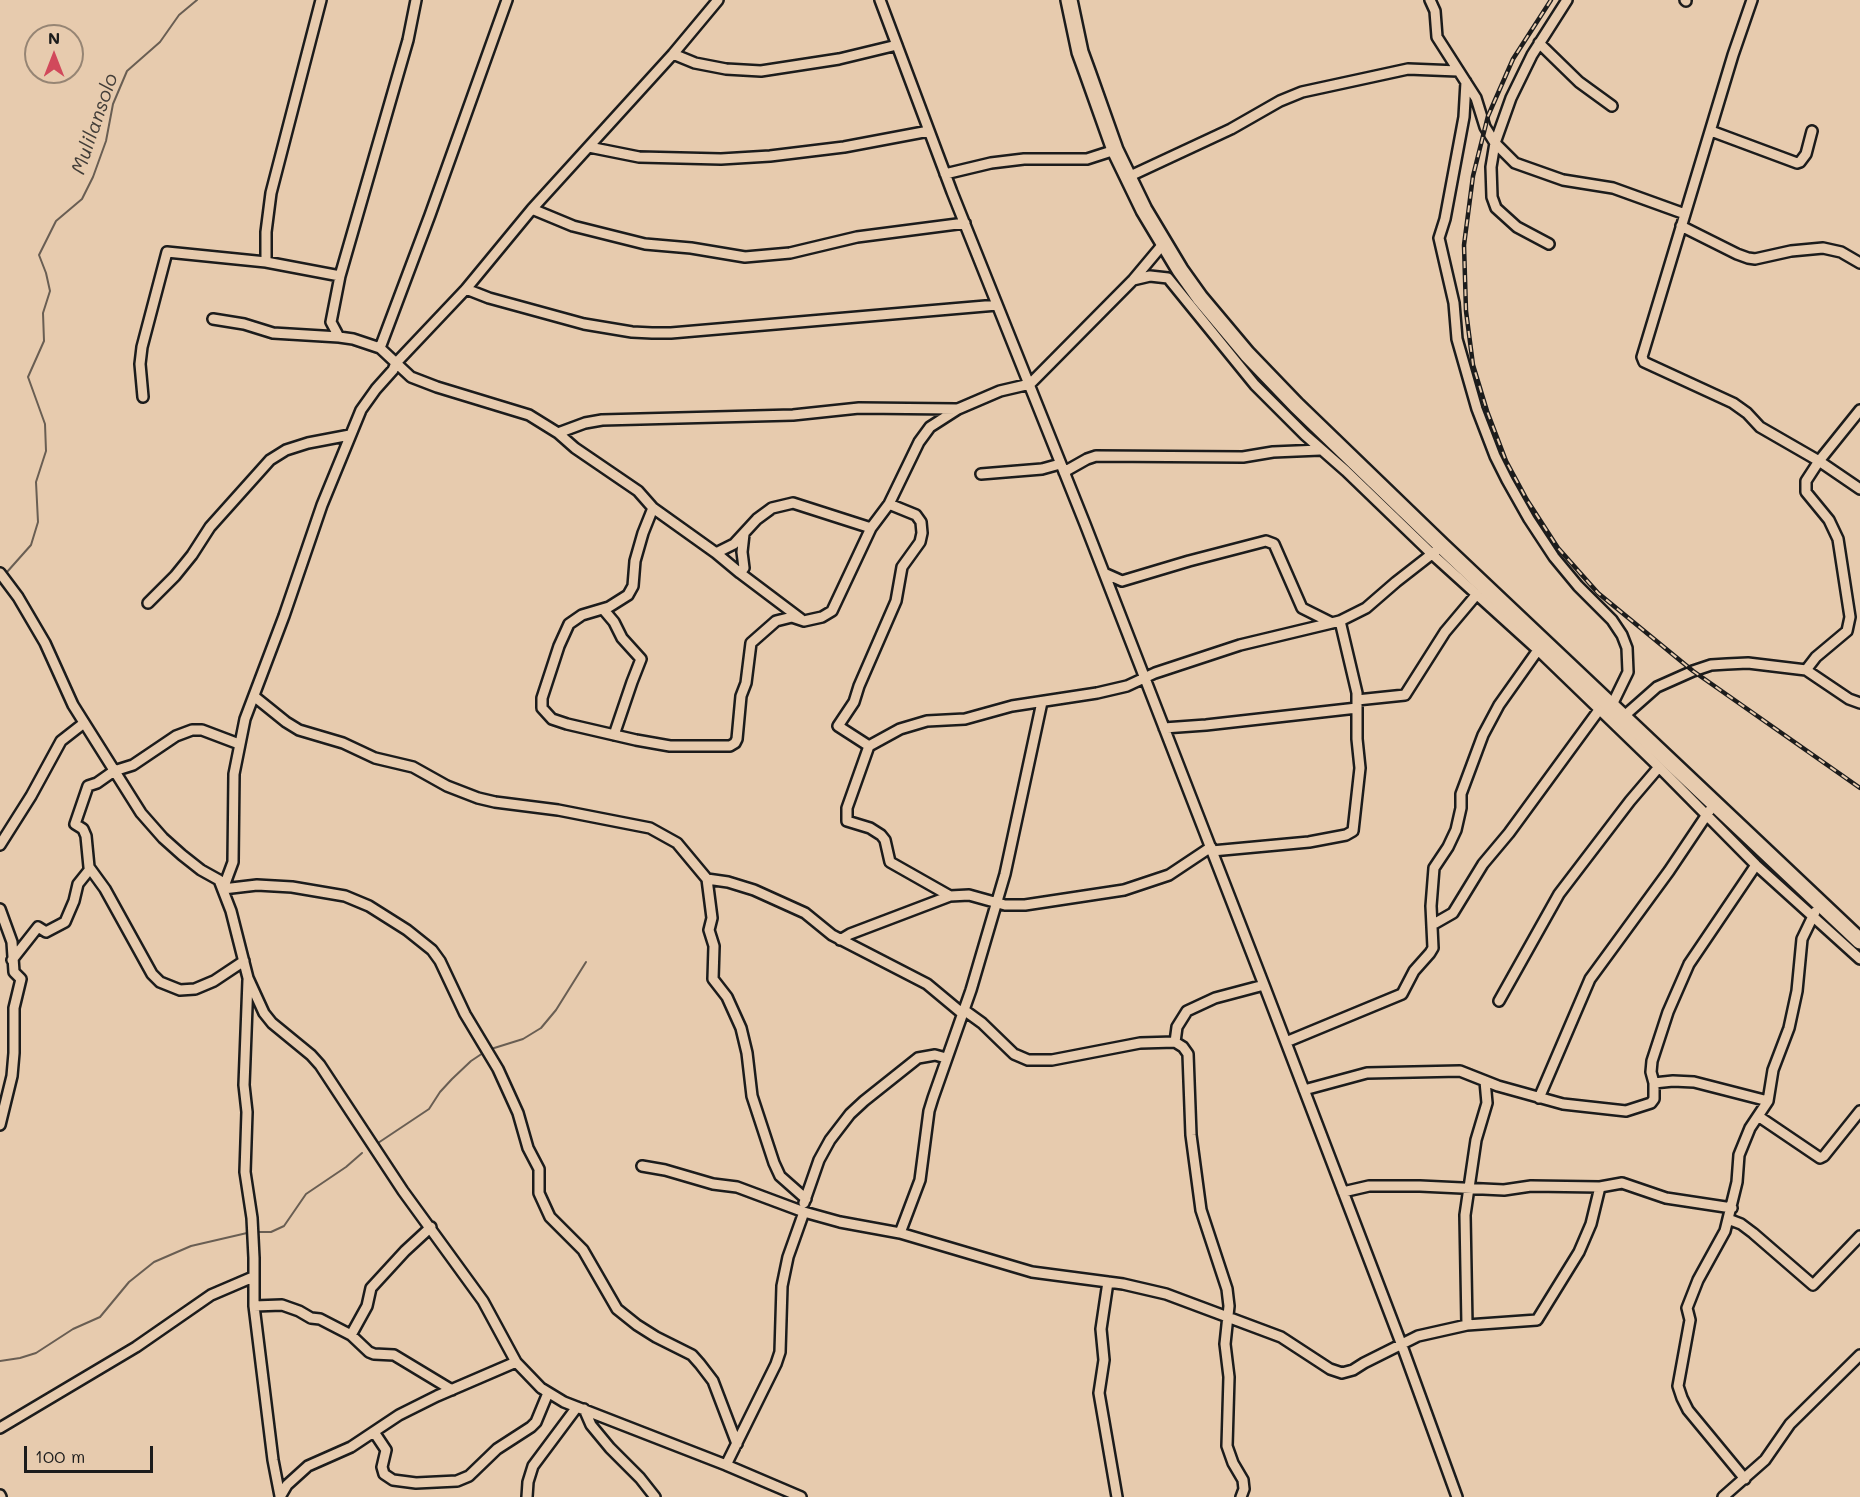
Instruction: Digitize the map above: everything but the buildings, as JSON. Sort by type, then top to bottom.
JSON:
[{"type":"main road","points":[[1069,0],[1080,52],[1115,150],[1128,177],[1180,270],[1200,298],[1247,354],[1437,550],[1816,908],[1860,941]]},
{"type":"street","points":[[266,262],[266,232],[271,193],[321,0]]},
{"type":"street","points":[[339,337],[332,322],[340,276],[408,40],[416,0]]},
{"type":"street","points":[[380,348],[507,0]]},
{"type":"street","points":[[223,889],[233,862],[234,774],[245,719],[255,697],[322,505],[361,410],[396,363],[466,289],[532,209],[673,54],[718,0]]},
{"type":"street","points":[[880,0],[945,174],[1212,849],[1401,1343],[1457,1497]]},
{"type":"street","points":[[1430,0],[1435,11],[1437,37],[1476,98],[1485,127],[1495,143],[1515,163],[1529,170],[1572,183],[1613,188],[1685,214]]},
{"type":"street","points":[[1549,244],[1517,227],[1496,208],[1491,183],[1495,143],[1503,116],[1539,43],[1567,0]]},
{"type":"street","points":[[1752,0],[1733,55],[1643,350],[1642,360],[1733,403],[1748,413],[1761,427],[1819,461],[1860,489]]},
{"type":"street","points":[[1539,43],[1579,82],[1612,106]]},
{"type":"street","points":[[673,54],[695,63],[726,69],[761,71],[839,59],[897,45]]},
{"type":"street","points":[[1128,177],[1231,129],[1280,101],[1302,92],[1408,69],[1458,71]]},
{"type":"street","points":[[1432,925],[1453,913],[1483,864],[1611,712],[1628,672],[1627,648],[1622,635],[1612,620],[1578,586],[1554,557],[1507,480],[1477,409],[1457,339],[1454,303],[1439,238],[1445,219],[1462,125],[1466,82]]},
{"type":"street","points":[[589,147],[639,157],[721,159],[844,147],[929,131]]},
{"type":"street","points":[[1711,131],[1797,163],[1806,154],[1812,131]]},
{"type":"street","points":[[945,174],[961,169],[1016,160],[1088,159],[1115,150]]},
{"type":"street","points":[[532,209],[573,226],[645,244],[691,248],[745,257],[790,253],[857,237],[965,223]]},
{"type":"street","points":[[1682,226],[1748,258],[1762,258],[1791,251],[1823,248],[1841,252],[1860,263]]},
{"type":"street","points":[[653,508],[635,561],[633,586],[628,595],[603,609],[582,615],[569,624],[562,638],[543,698],[543,708],[552,719],[567,724],[670,746],[718,746],[735,743],[751,643],[776,621],[792,617],[804,621],[822,617],[832,611],[871,528],[889,504],[914,450],[925,433],[943,417],[958,409],[1000,391],[1030,384],[1133,280],[1164,243]]},
{"type":"street","points":[[143,397],[140,364],[142,347],[167,252],[266,262],[340,276]]},
{"type":"street","points":[[1133,280],[1150,276],[1168,278],[1255,385],[1320,450],[1437,550],[1477,594],[1611,712],[1659,767],[1711,808],[1756,865],[1816,908],[1860,959]]},
{"type":"street","points":[[466,289],[489,298],[584,324],[642,333],[671,333],[997,306]]},
{"type":"street","points":[[213,318],[273,333],[353,339],[380,348],[411,377],[529,415],[558,433],[574,448],[638,491],[653,508],[716,552],[804,621]]},
{"type":"street","points":[[558,433],[585,423],[603,420],[793,415],[859,408],[958,409]]},
{"type":"street","points":[[1806,670],[1816,657],[1847,631],[1850,617],[1838,539],[1829,520],[1806,492],[1806,481],[1860,410]]},
{"type":"street","points":[[148,603],[175,576],[210,527],[270,460],[286,450],[308,443],[350,435]]},
{"type":"street","points":[[981,474],[1062,468],[1096,456],[1243,457],[1273,452],[1320,450]]},
{"type":"street","points":[[716,552],[734,544],[757,519],[772,508],[793,503],[871,528]]},
{"type":"street","points":[[869,746],[838,726],[854,702],[858,686],[896,602],[902,567],[920,542],[922,533],[921,522],[916,515],[889,504]]},
{"type":"street","points":[[740,573],[744,568],[742,552],[744,534]]},
{"type":"street","points":[[840,940],[905,912],[950,896],[969,895],[1005,905],[1025,905],[1124,890],[1169,875],[1212,849],[1309,842],[1353,831],[1360,768],[1354,672],[1336,622],[1302,608],[1274,544],[1266,541],[1122,581],[1104,573]]},
{"type":"street","points":[[950,896],[890,862],[885,840],[881,835],[870,828],[847,821],[847,808],[869,746],[900,729],[927,721],[965,719],[1012,706],[1127,686],[1155,673],[1240,645],[1336,622],[1366,609],[1437,550]]},
{"type":"street","points":[[0,573],[18,597],[41,636],[73,705],[141,813],[163,838],[201,870],[219,880],[248,978],[264,1013],[272,1023],[320,1065],[404,1191],[483,1301],[516,1362],[528,1376],[548,1393],[580,1408],[801,1497]]},
{"type":"street","points":[[1164,728],[1294,714],[1405,695],[1445,632],[1477,594]]},
{"type":"street","points":[[603,609],[614,622],[622,638],[642,659],[614,735]]},
{"type":"street","points":[[1286,1042],[1402,994],[1414,971],[1430,953],[1434,868],[1456,830],[1461,808],[1461,794],[1480,744],[1500,705],[1538,650]]},
{"type":"street","points":[[1611,712],[1680,676],[1711,665],[1748,663],[1806,670],[1849,699],[1860,703]]},
{"type":"street","points":[[255,697],[286,723],[299,730],[343,743],[375,758],[412,767],[447,786],[477,798],[558,810],[650,828],[677,843],[707,879],[712,918],[710,930],[714,946],[713,979],[727,997],[741,1028],[747,1053],[752,1095],[774,1163],[780,1176],[806,1199]]},
{"type":"street","points":[[900,1233],[920,1180],[929,1111],[963,1012],[996,903],[1018,818],[1042,702]]},
{"type":"street","points":[[0,844],[31,796],[61,741],[84,723]]},
{"type":"street","points":[[239,744],[211,732],[192,730],[176,736],[133,765],[114,771],[97,783],[88,786],[75,824],[83,829],[86,836],[87,864],[105,889],[152,974],[166,986],[180,990],[195,989],[214,981],[244,961]]},
{"type":"street","points":[[1499,1001],[1560,894],[1630,801],[1659,767]]},
{"type":"street","points":[[1539,1098],[1590,979],[1669,871],[1711,808]]},
{"type":"street","points":[[1304,1090],[1367,1073],[1460,1071],[1485,1081],[1563,1104],[1626,1111],[1651,1103],[1654,1099],[1652,1061],[1668,1012],[1689,964],[1756,865]]},
{"type":"street","points":[[12,960],[38,927],[46,932],[65,922],[74,902],[78,884],[90,869]]},
{"type":"street","points":[[707,879],[728,882],[754,890],[805,913],[840,940],[913,976],[939,992],[963,1012],[982,1023],[1014,1054],[1028,1060],[1052,1060],[1140,1043],[1175,1042],[1184,1047],[1188,1054],[1191,1135],[1201,1210],[1227,1289],[1228,1318],[1225,1344],[1229,1377],[1227,1446],[1233,1463],[1243,1480],[1244,1489],[1241,1497]]},
{"type":"street","points":[[223,889],[256,885],[292,887],[345,896],[369,906],[432,950],[440,961],[465,1014],[498,1069],[518,1113],[528,1148],[539,1168],[539,1193],[544,1209],[583,1250],[617,1309],[656,1337],[692,1355],[700,1364],[713,1381],[737,1444]]},
{"type":"street","points":[[1745,1479],[1688,1410],[1678,1386],[1690,1320],[1687,1308],[1698,1280],[1725,1231],[1737,1182],[1739,1155],[1750,1128],[1768,1101],[1773,1070],[1789,1028],[1796,1000],[1802,939],[1816,908]]},
{"type":"street","points":[[0,909],[12,942],[14,972],[21,978],[14,1008],[12,1076],[0,1125]]},
{"type":"street","points":[[248,978],[244,1085],[247,1112],[245,1172],[252,1218],[254,1306],[273,1460],[280,1497]]},
{"type":"street","points":[[1175,1042],[1177,1027],[1187,1011],[1215,998],[1264,985]]},
{"type":"street","points":[[726,1465],[766,1386],[780,1352],[786,1267],[819,1160],[830,1140],[850,1114],[864,1101],[918,1058],[935,1055],[946,1058]]},
{"type":"street","points":[[1467,1325],[1465,1215],[1476,1140],[1487,1103],[1485,1081]]},
{"type":"street","points":[[1654,1083],[1694,1082],[1768,1101]]},
{"type":"street","points":[[1758,1116],[1820,1158],[1860,1111]]},
{"type":"street","points":[[642,1166],[713,1184],[737,1187],[803,1212],[840,1222],[900,1233],[1032,1272],[1108,1282],[1166,1294],[1281,1336],[1330,1369],[1342,1373],[1353,1370],[1418,1336],[1467,1325],[1531,1322],[1541,1316],[1579,1252],[1591,1224],[1600,1187]]},
{"type":"street","points":[[1343,1192],[1369,1186],[1504,1190],[1531,1186],[1600,1187],[1627,1184],[1666,1198],[1732,1208]]},
{"type":"street","points":[[1728,1219],[1741,1224],[1753,1233],[1813,1285],[1860,1236]]},
{"type":"street","points":[[351,1335],[367,1306],[371,1288],[431,1227]]},
{"type":"street","points":[[0,1428],[136,1347],[211,1295],[253,1277]]},
{"type":"street","points":[[1108,1282],[1101,1329],[1104,1360],[1099,1393],[1117,1497]]},
{"type":"street","points":[[254,1306],[291,1307],[351,1335],[369,1352],[394,1355],[452,1390]]},
{"type":"street","points":[[1723,1497],[1766,1460],[1790,1424],[1860,1355]]},
{"type":"street","points":[[280,1497],[287,1485],[308,1466],[351,1447],[399,1415],[516,1362]]},
{"type":"street","points":[[374,1432],[386,1450],[382,1467],[384,1474],[393,1480],[416,1483],[457,1481],[469,1476],[497,1449],[531,1427],[536,1422],[548,1393]]},
{"type":"street","points":[[527,1497],[528,1482],[533,1466],[580,1408]]},
{"type":"street","points":[[580,1408],[610,1448],[640,1478],[655,1497]]},
{"type":"waterway","name":"Mulilansolo","points":[[7,572],[31,545],[38,522],[36,482],[46,451],[45,424],[28,377],[44,341],[43,313],[50,291],[39,255],[56,221],[82,199],[93,177],[106,141],[113,104],[127,71],[160,42],[179,15],[197,0]]},
{"type":"waterway","points":[[491,1049],[523,1039],[541,1028],[556,1010],[586,962]]},
{"type":"waterway","points":[[378,1143],[429,1109],[452,1079],[483,1053]]},
{"type":"waterway","points":[[257,1232],[271,1232],[284,1226],[306,1194],[346,1167],[362,1153]]},
{"type":"waterway","points":[[0,1361],[36,1353],[73,1329],[100,1317],[129,1282],[154,1262],[191,1246],[247,1233]]},
{"type":"railway","points":[[1551,0],[1513,59],[1488,116],[1473,176],[1464,245],[1466,311],[1473,365],[1506,461],[1527,500],[1558,548],[1598,593],[1693,671],[1860,788]]}]
